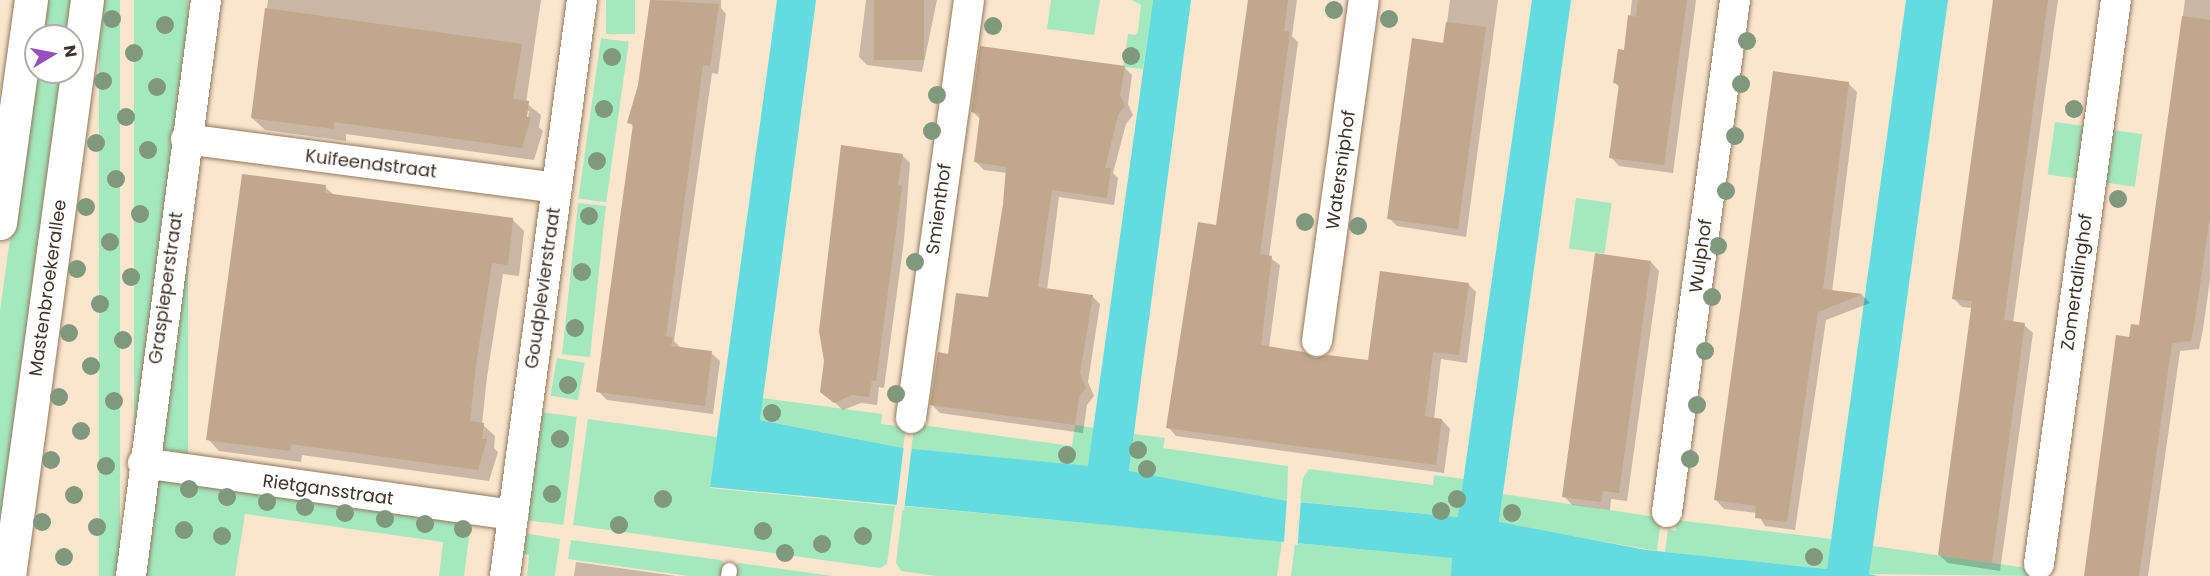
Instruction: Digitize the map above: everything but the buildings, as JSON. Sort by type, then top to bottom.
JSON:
[{"type":"main road","points":[[0,223],[31,0]]},
{"type":"main road","name":"Mastenbroekerallee","points":[[9,576],[87,0]]},
{"type":"street","name":"Graspieperstraat","points":[[131,576],[143,464],[206,0]]},
{"type":"street","name":"Goudplevierstraat","points":[[505,576],[582,0]]},
{"type":"street","name":"Smienthof","points":[[910,418],[969,0]]},
{"type":"street","name":"Watersniphof","points":[[1317,341],[1364,0]]},
{"type":"street","name":"Wulphof","points":[[1667,512],[1736,0]]},
{"type":"street","name":"Zomertalinghof","points":[[2038,564],[2116,0]]},
{"type":"street","name":"Kuifeendstraat","points":[[186,139],[557,188]]},
{"type":"street","name":"Rietgansstraat","points":[[143,464],[513,515]]},
{"type":"green space","points":[[43,0],[80,0],[75,24],[40,24]]},
{"type":"green space","points":[[99,0],[120,0],[120,576],[99,576]]},
{"type":"green space","points":[[134,0],[188,0],[188,576],[134,576]]},
{"type":"green space","points":[[606,0],[635,0],[635,34],[606,34]]},
{"type":"green space","points":[[1051,0],[1100,0],[1094,35],[1047,29]]},
{"type":"green space","points":[[1132,0],[1153,0],[1143,69],[1123,67],[1128,34],[1135,35],[1138,31],[1141,5]]},
{"type":"green space","points":[[601,38],[629,42],[606,202],[578,198]]},
{"type":"green space","points":[[31,84],[68,84],[0,576],[0,311]]},
{"type":"green space","points":[[2055,122],[2142,134],[2135,187],[2048,174]]},
{"type":"green space","points":[[1576,198],[1612,203],[1605,254],[1569,249]]},
{"type":"green space","points":[[578,203],[606,206],[590,357],[562,354]]},
{"type":"green space","points":[[557,358],[585,363],[578,400],[550,395]]},
{"type":"green space","points":[[762,398],[882,414],[881,424],[906,427],[903,448],[760,420]]},
{"type":"green space","points":[[539,412],[577,417],[563,525],[526,520]]},
{"type":"green space","points":[[588,419],[717,437],[710,488],[895,506],[887,564],[880,568],[573,525]]},
{"type":"green space","points":[[915,424],[1072,446],[1075,425],[1094,428],[1088,467],[911,449]]},
{"type":"green space","points":[[1134,434],[1165,438],[1163,448],[1288,466],[1287,501],[1129,472]]},
{"type":"green space","points":[[1309,469],[1433,485],[1434,475],[1464,479],[1459,517],[1300,502],[1303,478]]},
{"type":"green space","points":[[177,481],[471,522],[464,576],[439,576],[443,542],[245,514],[235,576],[164,576]]},
{"type":"green space","points":[[1503,494],[1656,517],[1660,527],[1657,551],[1499,523]]},
{"type":"green space","points":[[903,506],[1282,541],[1277,576],[936,576],[901,571],[896,563]]},
{"type":"green space","points":[[1677,520],[1832,539],[1827,569],[1665,552],[1668,529],[1676,531]]},
{"type":"green space","points":[[523,533],[560,539],[555,576],[527,576],[529,555],[520,553]]},
{"type":"green space","points":[[571,540],[721,560],[725,564],[724,576],[689,576],[568,559]]},
{"type":"green space","points":[[1295,543],[1453,558],[1451,576],[1291,576]]},
{"type":"green space","points":[[1873,546],[2027,568],[2032,576],[1869,574]]},
{"type":"green space","points":[[739,563],[833,576],[732,576],[734,566]]},
{"type":"water","points":[[777,0],[816,0],[760,420],[903,448],[1088,466],[1153,0],[1191,0],[1129,471],[1287,501],[1458,517],[1532,0],[1571,0],[1499,522],[1646,550],[1827,569],[1906,0],[1948,0],[1869,574],[1878,576],[1451,576],[1452,558],[710,487]]},
{"type":"pier","points":[[904,445],[912,446],[904,510],[896,510]]},
{"type":"pier","points":[[1287,498],[1301,499],[1298,545],[1284,544]]}]
